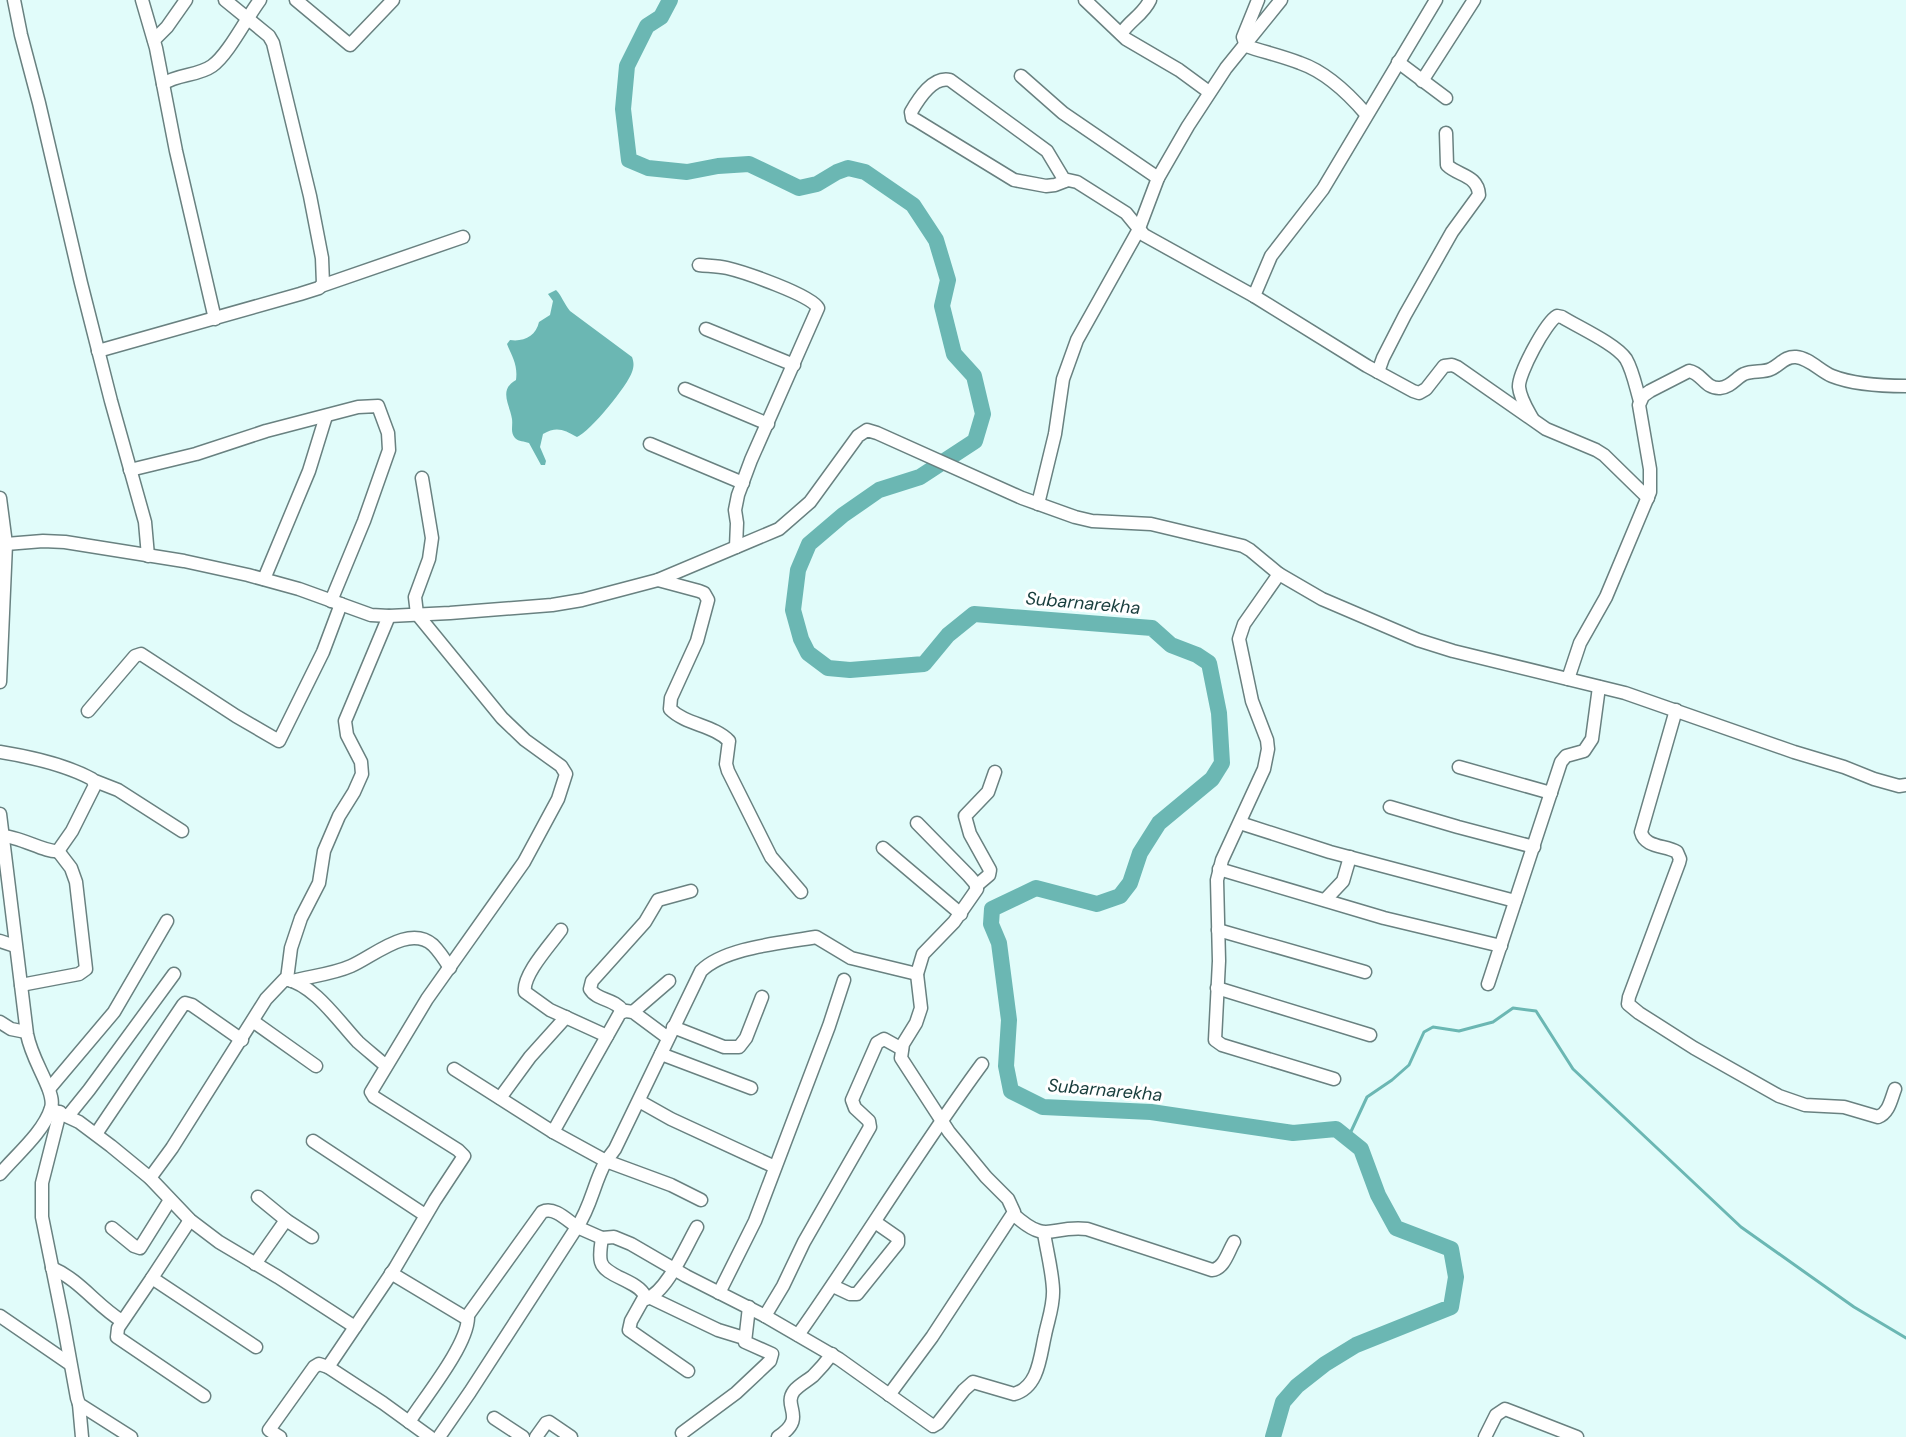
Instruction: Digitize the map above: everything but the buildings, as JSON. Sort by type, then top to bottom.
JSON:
[{"type":"street","points":[[14,0],[98,351],[145,522],[148,556]]},
{"type":"street","points":[[142,0],[154,40],[174,143],[215,319]]},
{"type":"street","points":[[154,40],[167,27],[186,0]]},
{"type":"street","points":[[225,0],[269,36],[277,53],[312,205],[322,258],[324,281],[321,286]]},
{"type":"street","points":[[163,84],[174,78],[211,67],[260,0]]},
{"type":"street","points":[[296,0],[350,45],[393,0]]},
{"type":"street","points":[[1085,0],[1121,34],[1209,92]]},
{"type":"street","points":[[1121,34],[1128,24],[1144,12],[1150,0]]},
{"type":"street","points":[[1246,46],[1243,38],[1258,0]]},
{"type":"street","points":[[1038,504],[1051,456],[1063,379],[1086,323],[1138,231],[1158,178],[1209,92],[1281,0]]},
{"type":"street","points":[[1254,296],[1271,256],[1323,189],[1436,0]]},
{"type":"street","points":[[1422,81],[1474,0]]},
{"type":"street","points":[[1246,46],[1313,69],[1344,90],[1366,114]]},
{"type":"street","points":[[1398,62],[1446,98]]},
{"type":"street","points":[[1022,76],[1063,113],[1158,178]]},
{"type":"street","points":[[1065,181],[1047,151],[950,80],[943,79],[932,86],[911,112],[912,118],[1014,180],[1046,186],[1065,181],[1077,182],[1126,213],[1135,223],[1138,231],[1254,296],[1378,372],[1419,393],[1426,389],[1442,368],[1452,365],[1458,367],[1546,429],[1604,455],[1648,498]]},
{"type":"street","points":[[1378,372],[1395,335],[1452,232],[1479,195],[1476,184],[1470,177],[1447,165],[1446,132]]},
{"type":"street","points":[[98,351],[300,294],[463,237]]},
{"type":"street","points":[[699,265],[726,268],[746,274],[804,297],[817,305],[816,315],[735,506],[736,547]]},
{"type":"street","points":[[1533,420],[1520,392],[1519,381],[1550,322],[1557,316],[1620,353],[1628,363],[1640,400],[1639,409],[1650,469],[1648,498],[1606,597],[1580,644],[1568,679]]},
{"type":"street","points":[[706,329],[794,364]]},
{"type":"street","points":[[1640,400],[1650,391],[1689,371],[1698,374],[1707,385],[1718,388],[1726,386],[1745,373],[1769,370],[1784,360],[1795,357],[1840,379],[1878,385],[1906,386]]},
{"type":"street","points":[[685,389],[768,424]]},
{"type":"street","points":[[88,711],[135,656],[141,654],[196,691],[279,741],[323,652],[336,602],[389,444],[386,425],[378,406],[358,407],[266,431],[196,454],[130,470]]},
{"type":"street","points":[[264,579],[309,471],[326,416]]},
{"type":"street","points":[[6,544],[65,542],[184,561],[264,579],[371,615],[389,616],[552,605],[582,600],[658,580],[779,529],[810,502],[858,436],[867,430],[1022,498],[1075,517],[1092,521],[1151,524],[1243,546],[1279,574],[1322,599],[1418,640],[1453,651],[1599,687],[1676,710],[1874,779],[1899,786],[1906,785]]},
{"type":"street","points":[[650,444],[743,483]]},
{"type":"street","points":[[328,1367],[391,1273],[425,1215],[464,1156],[371,1095],[372,1090],[428,999],[524,862],[558,799],[566,774],[561,766],[525,740],[502,718],[417,614],[415,597],[429,559],[432,538],[422,478]]},
{"type":"street","points":[[0,498],[6,544],[0,682]]},
{"type":"street","points":[[1279,574],[1244,624],[1239,639],[1252,701],[1268,744],[1264,769],[1219,869],[1216,895],[1219,961],[1216,1043],[1334,1079]]},
{"type":"street","points":[[658,580],[699,591],[707,596],[708,600],[697,641],[671,698],[670,709],[728,739],[730,744],[726,764],[728,771],[771,857],[801,892]]},
{"type":"street","points":[[289,980],[291,948],[301,918],[321,877],[324,851],[339,816],[362,774],[361,762],[347,735],[345,721],[389,616]]},
{"type":"street","points":[[1488,984],[1564,758],[1584,751],[1589,745],[1594,729],[1599,687]]},
{"type":"street","points":[[1676,710],[1641,832],[1643,839],[1677,852],[1680,858],[1628,1004],[1694,1048],[1779,1096],[1796,1102],[1845,1107],[1878,1117],[1887,1110],[1895,1089]]},
{"type":"street","points":[[0,752],[38,759],[86,775],[118,790],[182,831]]},
{"type":"street","points":[[1459,767],[1551,793]]},
{"type":"street","points":[[889,1395],[933,1336],[1013,1214],[1014,1209],[941,1120],[902,1061],[902,1049],[920,1014],[921,1001],[917,974],[923,954],[961,914],[974,896],[976,886],[989,875],[990,870],[970,834],[965,818],[967,812],[988,792],[995,772]]},
{"type":"street","points":[[58,851],[90,798],[95,781]]},
{"type":"street","points":[[1390,807],[1534,847]]},
{"type":"street","points":[[0,814],[2,865],[26,1032],[34,1060],[60,1112],[96,1134],[150,1178],[190,1220],[219,1242],[278,1276],[355,1328]]},
{"type":"street","points":[[917,823],[976,886]]},
{"type":"street","points":[[1240,823],[1350,857],[1515,901]]},
{"type":"street","points":[[2,836],[22,839],[48,851],[58,851]]},
{"type":"street","points":[[883,848],[961,914]]},
{"type":"street","points":[[21,985],[79,974],[86,969],[76,882],[71,868],[58,851]]},
{"type":"street","points":[[1325,900],[1343,881],[1350,857]]},
{"type":"street","points":[[1219,869],[1384,918],[1501,946]]},
{"type":"street","points":[[691,891],[658,900],[645,922],[592,981],[590,989],[593,994],[614,1002],[628,1012],[671,1033],[724,1047],[739,1047],[746,1038],[762,997]]},
{"type":"street","points":[[49,1089],[114,1012],[167,921]]},
{"type":"street","points":[[561,930],[534,968],[524,989],[528,996],[550,1010],[607,1036]]},
{"type":"street","points":[[1218,930],[1365,972]]},
{"type":"street","points":[[439,1437],[585,1215],[606,1161],[615,1149],[639,1101],[701,971],[716,960],[731,954],[816,937],[851,958],[917,974]]},
{"type":"street","points":[[150,1178],[254,1022],[266,999],[283,980],[347,968],[388,945],[406,939],[420,939],[432,945],[450,968]]},
{"type":"street","points":[[0,941],[15,946]]},
{"type":"street","points":[[0,1174],[32,1138],[60,1112],[89,1090],[174,974]]},
{"type":"street","points":[[289,980],[323,1003],[360,1043],[386,1066]]},
{"type":"street","points":[[719,1293],[750,1233],[829,1026],[844,980]]},
{"type":"street","points":[[553,1132],[618,1015],[628,1012],[669,981]]},
{"type":"street","points":[[1217,988],[1370,1035]]},
{"type":"street","points":[[96,1134],[185,1003],[192,1005],[242,1040]]},
{"type":"street","points":[[500,1098],[530,1057],[566,1017]]},
{"type":"street","points":[[0,1022],[11,1029],[26,1032]]},
{"type":"street","points":[[254,1022],[316,1066]]},
{"type":"street","points":[[765,1316],[783,1286],[804,1242],[870,1127],[870,1121],[855,1108],[852,1100],[877,1043],[887,1040],[902,1049]]},
{"type":"street","points":[[661,1054],[752,1088]]},
{"type":"street","points":[[798,1335],[833,1286],[941,1120],[982,1064]]},
{"type":"street","points":[[453,1069],[553,1132],[606,1161],[671,1185],[700,1200]]},
{"type":"street","points":[[639,1101],[671,1119],[776,1167]]},
{"type":"street","points":[[60,1112],[40,1200],[44,1235],[79,1404],[81,1437]]},
{"type":"street","points":[[312,1141],[425,1215]]},
{"type":"street","points":[[258,1197],[286,1220],[312,1237]]},
{"type":"street","points":[[112,1228],[134,1246],[140,1248],[170,1200]]},
{"type":"street","points":[[409,1422],[458,1347],[466,1330],[468,1318],[542,1212],[548,1209],[577,1227],[602,1238],[621,1239],[749,1307],[832,1354],[934,1425],[973,1382],[1014,1394],[1025,1389],[1035,1373],[1040,1362],[1052,1304],[1051,1273],[1044,1233]]},
{"type":"street","points":[[1013,1214],[1026,1226],[1044,1233],[1076,1228],[1087,1229],[1212,1270],[1219,1269],[1234,1242]]},
{"type":"street","points":[[190,1220],[116,1333],[120,1340],[204,1396]]},
{"type":"street","points":[[255,1264],[286,1220]]},
{"type":"street","points":[[833,1286],[850,1294],[858,1294],[898,1243],[898,1238],[875,1222]]},
{"type":"street","points":[[688,1371],[629,1330],[631,1321],[648,1299],[656,1294],[674,1268],[696,1227]]},
{"type":"street","points":[[602,1238],[602,1265],[640,1289],[648,1299],[727,1334],[744,1338],[749,1345],[772,1354],[770,1361],[736,1393],[682,1433]]},
{"type":"street","points":[[52,1268],[74,1280],[122,1321]]},
{"type":"street","points":[[391,1273],[462,1317],[468,1318]]},
{"type":"street","points":[[152,1278],[256,1347]]},
{"type":"street","points":[[744,1338],[749,1307]]},
{"type":"street","points":[[0,1316],[70,1364]]},
{"type":"street","points":[[778,1437],[793,1423],[791,1398],[793,1392],[813,1376],[832,1354]]},
{"type":"street","points":[[280,1437],[265,1433],[314,1367],[319,1364],[328,1367],[430,1437]]},
{"type":"street","points":[[79,1404],[131,1437]]},
{"type":"street","points":[[1485,1437],[1496,1415],[1505,1409],[1577,1437]]},
{"type":"street","points":[[494,1418],[523,1437]]},
{"type":"street","points":[[536,1437],[549,1422],[572,1437]]},
{"type":"water","points":[[556,290],[570,311],[632,357],[633,366],[629,378],[616,397],[583,433],[577,437],[556,430],[543,434],[540,447],[546,461],[545,465],[541,465],[529,443],[515,438],[513,433],[506,393],[516,380],[516,369],[507,344],[510,340],[529,337],[539,322],[550,315],[553,301],[548,294]]},
{"type":"waterway","name":"Subarnarekha","points":[[670,0],[661,17],[647,26],[627,66],[623,109],[629,160],[648,168],[687,172],[718,166],[749,164],[799,188],[817,184],[848,168],[865,172],[913,205],[936,240],[948,280],[942,306],[954,354],[974,376],[983,414],[975,441],[920,477],[879,490],[843,515],[809,544],[798,570],[793,610],[801,639],[808,653],[828,668],[850,670],[924,664],[948,635],[974,614],[1152,628],[1171,645],[1197,655],[1209,663],[1219,713],[1222,763],[1212,779],[1159,823],[1140,853],[1130,883],[1120,896],[1097,904],[1036,888],[992,909],[991,924],[999,943],[1009,1020],[1006,1066],[1011,1091],[1043,1107],[1151,1112],[1293,1133],[1336,1129],[1361,1149],[1378,1195],[1396,1228],[1451,1249],[1456,1277],[1451,1307],[1356,1345],[1325,1364],[1297,1386],[1283,1402],[1273,1437]]},
{"type":"waterway","points":[[1348,1138],[1367,1097],[1409,1065],[1424,1032],[1433,1027],[1459,1031],[1493,1022],[1513,1008],[1536,1011],[1573,1069],[1741,1227],[1854,1307],[1906,1338]]}]
